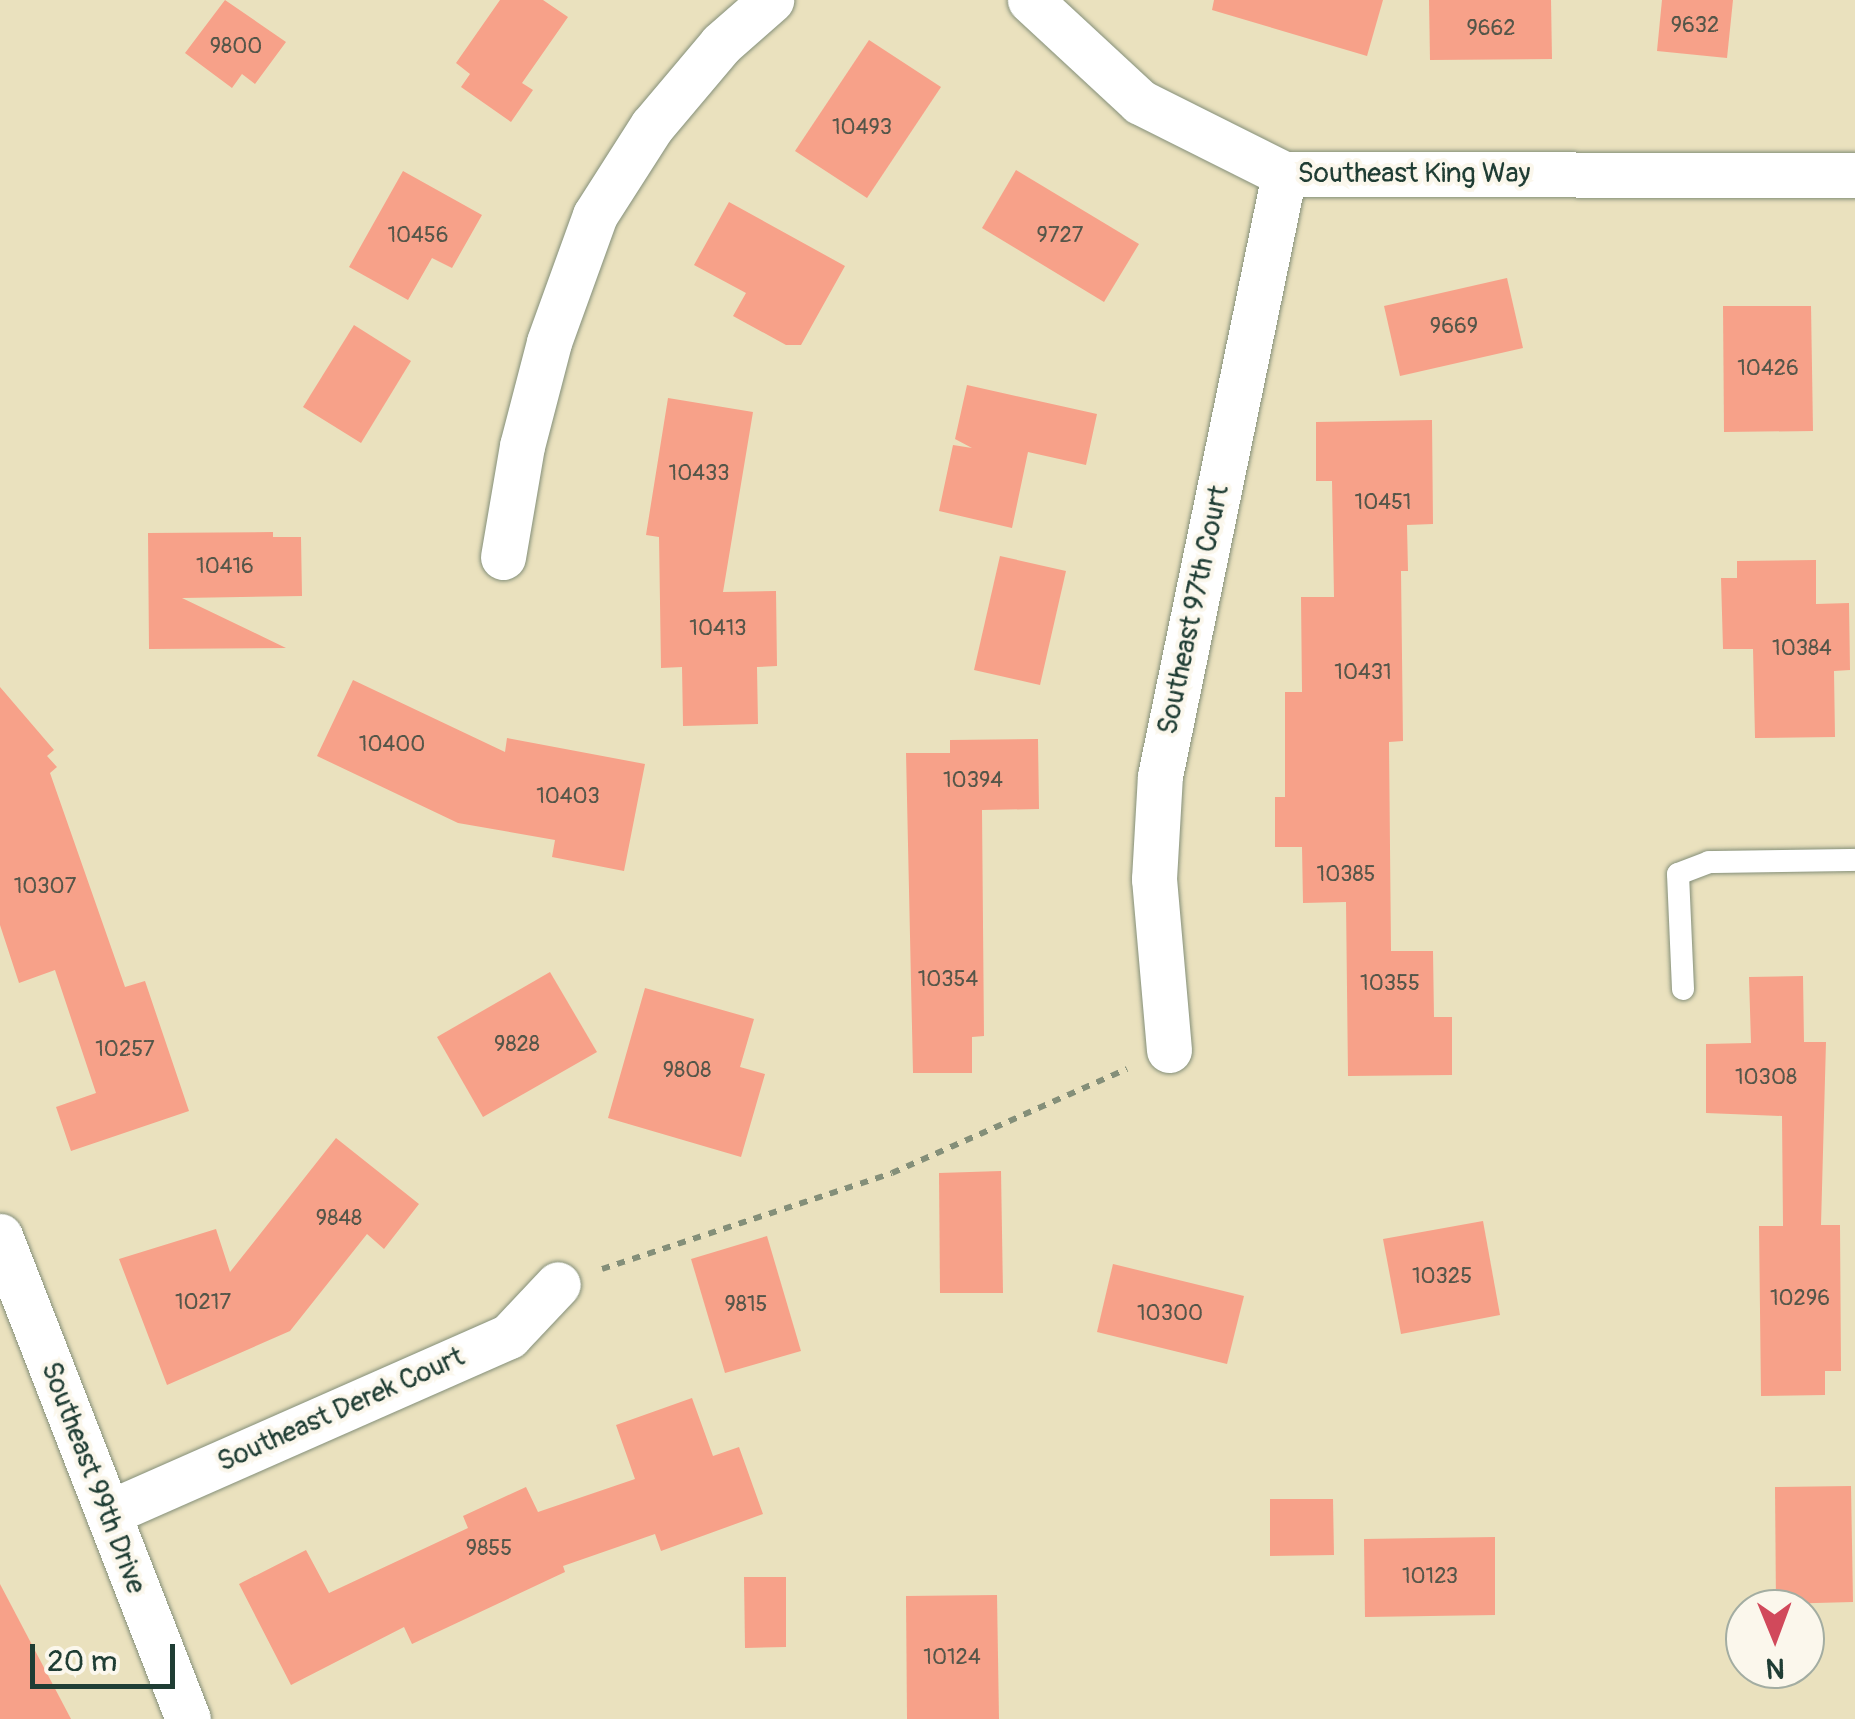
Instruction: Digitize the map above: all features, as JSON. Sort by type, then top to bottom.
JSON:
[{"type":"street","points":[[503,557],[522,446],[549,342],[595,215],[652,126],[720,44],[771,0]]},
{"type":"street","name":"Southeast King Way","points":[[1030,0],[1140,102],[1284,174],[1855,175]]},
{"type":"street","name":"Southeast 97th Court","points":[[1170,1050],[1154,880],[1160,776],[1284,174]]},
{"type":"street","name":"Southeast 99th Drive","points":[[0,1236],[188,1719]]},
{"type":"street","name":"Southeast Derek Court","points":[[108,1513],[509,1336],[558,1284]]},
{"type":"lane","points":[[1683,989],[1678,874],[1709,862],[1855,860]]},
{"type":"path","points":[[558,1284],[892,1173],[1170,1050]]},
{"type":"building","points":[[225,0],[286,42],[255,84],[242,74],[232,88],[185,53]]},
{"type":"building","points":[[500,0],[543,0],[568,17],[522,83],[533,90],[511,122],[461,87],[470,74],[456,63]]},
{"type":"building","points":[[1214,0],[1383,0],[1367,56],[1212,10]]},
{"type":"building","points":[[1429,0],[1551,0],[1552,59],[1430,60]]},
{"type":"building","points":[[1662,0],[1733,0],[1727,58],[1657,51]]},
{"type":"building","points":[[869,40],[941,87],[867,198],[795,151]]},
{"type":"building","points":[[1016,170],[1139,244],[1104,302],[982,228]]},
{"type":"building","points":[[403,171],[482,215],[452,268],[432,258],[408,300],[349,267]]},
{"type":"building","points":[[729,202],[845,266],[801,345],[786,345],[733,316],[746,293],[694,265]]},
{"type":"building","points":[[1507,278],[1523,348],[1400,376],[1384,306]]},
{"type":"building","points":[[1723,306],[1811,306],[1813,431],[1724,432]]},
{"type":"building","points":[[354,325],[411,361],[361,443],[303,407]]},
{"type":"building","points":[[967,385],[1097,414],[1086,465],[1028,452],[1012,528],[939,511],[953,445],[972,448],[955,439]]},
{"type":"building","points":[[668,398],[753,412],[723,592],[776,591],[777,666],[757,667],[758,724],[683,726],[682,667],[661,668],[659,537],[646,535]]},
{"type":"building","points":[[1432,420],[1433,524],[1407,525],[1408,571],[1401,571],[1403,741],[1389,742],[1391,951],[1433,951],[1434,1017],[1452,1017],[1452,1075],[1348,1076],[1346,902],[1303,903],[1302,847],[1275,847],[1275,797],[1285,797],[1285,692],[1302,692],[1301,597],[1334,597],[1332,481],[1316,481],[1316,422]]},
{"type":"building","points":[[273,532],[273,537],[301,537],[302,596],[182,598],[286,648],[149,649],[148,533]]},
{"type":"building","points":[[1000,556],[1066,571],[1040,685],[974,670]]},
{"type":"building","points":[[1816,560],[1816,604],[1849,603],[1850,670],[1834,671],[1835,737],[1755,738],[1753,649],[1723,649],[1721,578],[1737,578],[1737,561]]},
{"type":"building","points":[[353,680],[505,752],[507,738],[645,764],[624,871],[552,857],[555,840],[458,823],[317,756]]},
{"type":"building","points":[[0,687],[54,750],[47,756],[57,767],[50,773],[125,987],[145,981],[189,1111],[71,1151],[56,1107],[96,1093],[55,970],[19,983],[0,925]]},
{"type":"building","points":[[1038,739],[1039,809],[982,810],[984,1036],[972,1037],[972,1073],[913,1073],[906,753],[950,753],[950,740]]},
{"type":"building","points":[[550,972],[597,1052],[483,1117],[437,1037]]},
{"type":"building","points":[[1803,976],[1804,1042],[1826,1042],[1821,1225],[1840,1225],[1841,1371],[1825,1371],[1825,1395],[1761,1396],[1759,1226],[1783,1226],[1782,1116],[1706,1113],[1706,1044],[1751,1043],[1749,977]]},
{"type":"building","points":[[645,988],[754,1019],[740,1067],[765,1074],[741,1157],[608,1118]]},
{"type":"building","points":[[336,1138],[419,1204],[384,1249],[367,1234],[290,1331],[167,1385],[119,1259],[216,1229],[230,1272]]},
{"type":"building","points":[[1001,1171],[1003,1293],[940,1293],[939,1173]]},
{"type":"building","points":[[1483,1221],[1500,1315],[1401,1334],[1383,1239]]},
{"type":"building","points":[[767,1236],[801,1351],[725,1373],[691,1259]]},
{"type":"building","points":[[1113,1264],[1244,1296],[1227,1364],[1097,1332]]},
{"type":"building","points":[[692,1398],[713,1456],[739,1447],[763,1514],[661,1551],[655,1534],[563,1566],[565,1572],[412,1644],[404,1627],[291,1685],[239,1584],[306,1550],[329,1593],[468,1528],[463,1516],[526,1487],[538,1512],[635,1479],[616,1425]]},
{"type":"building","points":[[1851,1486],[1853,1602],[1825,1603],[1825,1589],[1776,1589],[1775,1487]]},
{"type":"building","points":[[1270,1499],[1333,1499],[1334,1555],[1270,1556]]},
{"type":"building","points":[[1495,1537],[1495,1615],[1365,1617],[1364,1539]]},
{"type":"building","points":[[744,1577],[786,1577],[786,1647],[745,1648]]},
{"type":"building","points":[[0,1584],[71,1719],[0,1719]]},
{"type":"building","points":[[997,1595],[999,1719],[907,1719],[906,1596]]}]
